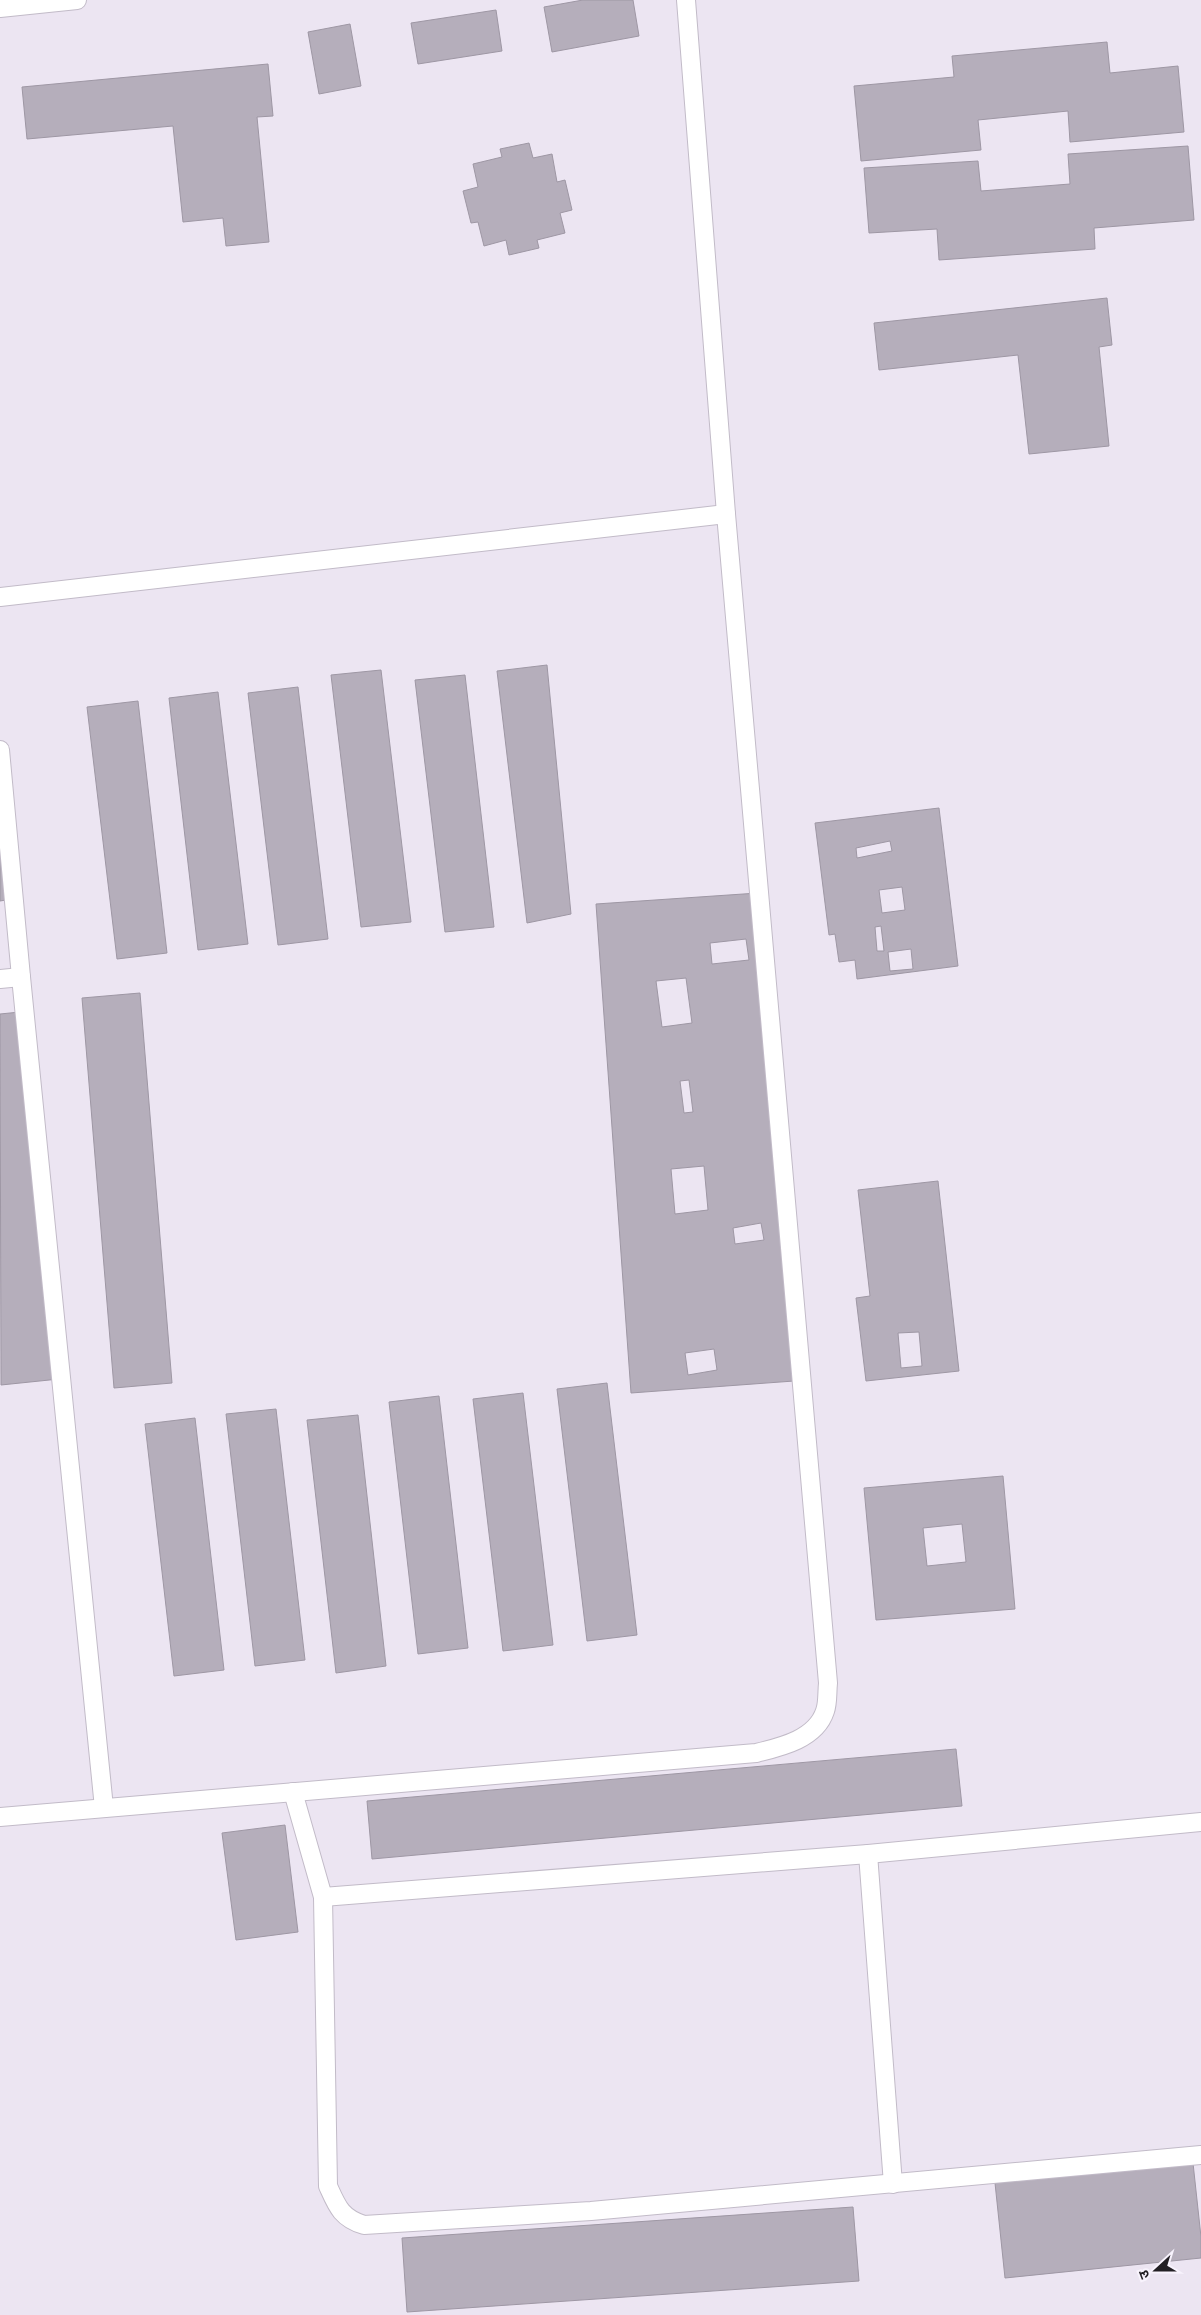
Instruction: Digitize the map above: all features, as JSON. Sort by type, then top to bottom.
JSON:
[{"type":"lane","points":[[0,8],[77,0]]},
{"type":"lane","points":[[0,1817],[756,1753],[783,1746],[803,1738],[825,1712],[828,1683],[726,514],[686,0]]},
{"type":"lane","points":[[0,597],[726,514]]},
{"type":"lane","points":[[0,750],[104,1808]]},
{"type":"lane","points":[[0,979],[21,977]]},
{"type":"lane","points":[[293,1792],[323,1897],[328,2186],[336,2204],[349,2220],[364,2224],[590,2211],[1201,2155]]},
{"type":"lane","points":[[323,1897],[868,1854],[1201,1822]]},
{"type":"lane","points":[[868,1854],[893,2184]]},
{"type":"building","points":[[583,0],[633,0],[639,36],[552,52],[544,7]]},
{"type":"building","points":[[496,10],[502,51],[418,64],[411,23]]},
{"type":"building","points":[[350,24],[361,86],[319,94],[308,32]]},
{"type":"building","points":[[1107,42],[1110,73],[1178,66],[1184,132],[1070,142],[1068,111],[978,120],[981,150],[861,161],[854,86],[954,77],[952,56]]},
{"type":"building","points":[[268,64],[273,116],[257,117],[269,242],[226,246],[223,218],[183,222],[173,126],[27,139],[22,87]]},
{"type":"building","points":[[529,143],[533,158],[552,154],[557,182],[565,180],[572,210],[560,213],[565,233],[537,240],[539,248],[509,255],[506,240],[484,246],[478,222],[471,223],[463,191],[478,187],[473,164],[502,157],[500,149]]},
{"type":"building","points":[[1188,146],[1194,220],[1094,228],[1095,249],[939,260],[937,229],[869,233],[864,168],[978,161],[981,191],[1070,184],[1068,154]]},
{"type":"building","points":[[1107,298],[1112,345],[1099,347],[1109,446],[1029,454],[1018,355],[879,370],[874,323]]},
{"type":"building","points":[[547,665],[571,914],[527,923],[497,671]]},
{"type":"building","points":[[381,670],[411,922],[361,927],[331,675]]},
{"type":"building","points":[[465,675],[494,927],[445,932],[415,680]]},
{"type":"building","points":[[298,687],[328,939],[278,945],[248,693]]},
{"type":"building","points":[[218,692],[248,944],[198,950],[169,698]]},
{"type":"building","points":[[138,701],[167,953],[117,959],[87,707]]},
{"type":"building","points":[[0,798],[12,899],[0,901]]},
{"type":"building","points":[[939,808],[958,966],[857,979],[855,960],[839,962],[835,934],[829,935],[815,823]],"holes":[[[890,841],[892,851],[857,858],[856,848]],[[902,887],[905,910],[882,913],[879,890]],[[881,926],[884,951],[877,951],[875,927]],[[911,949],[913,969],[890,971],[888,952]]]},
{"type":"building","points":[[758,893],[794,1381],[631,1393],[596,904]],"holes":[[[746,939],[749,960],[712,964],[710,943]],[[686,978],[692,1023],[662,1027],[656,981]],[[689,1080],[693,1112],[684,1113],[680,1081]],[[704,1166],[708,1210],[675,1214],[671,1169]],[[761,1223],[764,1240],[735,1244],[733,1228]],[[714,1349],[717,1370],[688,1375],[685,1353]]]},
{"type":"building","points":[[140,993],[172,1383],[114,1388],[82,998]]},
{"type":"building","points":[[20,1012],[59,1379],[1,1385],[0,1014]]},
{"type":"building","points":[[938,1181],[959,1371],[866,1381],[856,1298],[870,1296],[858,1190]],"holes":[[[919,1332],[922,1366],[901,1368],[898,1333]]]},
{"type":"building","points":[[607,1383],[637,1635],[587,1641],[557,1389]]},
{"type":"building","points":[[523,1393],[553,1645],[503,1651],[473,1399]]},
{"type":"building","points":[[439,1396],[468,1648],[418,1654],[389,1402]]},
{"type":"building","points":[[276,1409],[305,1660],[255,1666],[226,1414]]},
{"type":"building","points":[[358,1415],[386,1666],[336,1673],[307,1420]]},
{"type":"building","points":[[195,1418],[224,1670],[174,1676],[145,1424]]},
{"type":"building","points":[[1003,1476],[1015,1609],[876,1620],[864,1488]],"holes":[[[962,1524],[966,1562],[927,1566],[923,1528]]]},
{"type":"building","points":[[956,1749],[962,1806],[372,1859],[367,1801]]},
{"type":"building","points":[[285,1825],[298,1932],[236,1940],[222,1833]]},
{"type":"building","points":[[1193,2163],[1201,2237],[1201,2258],[1005,2278],[995,2183]]},
{"type":"building","points":[[853,2207],[859,2281],[407,2312],[402,2238]]}]
